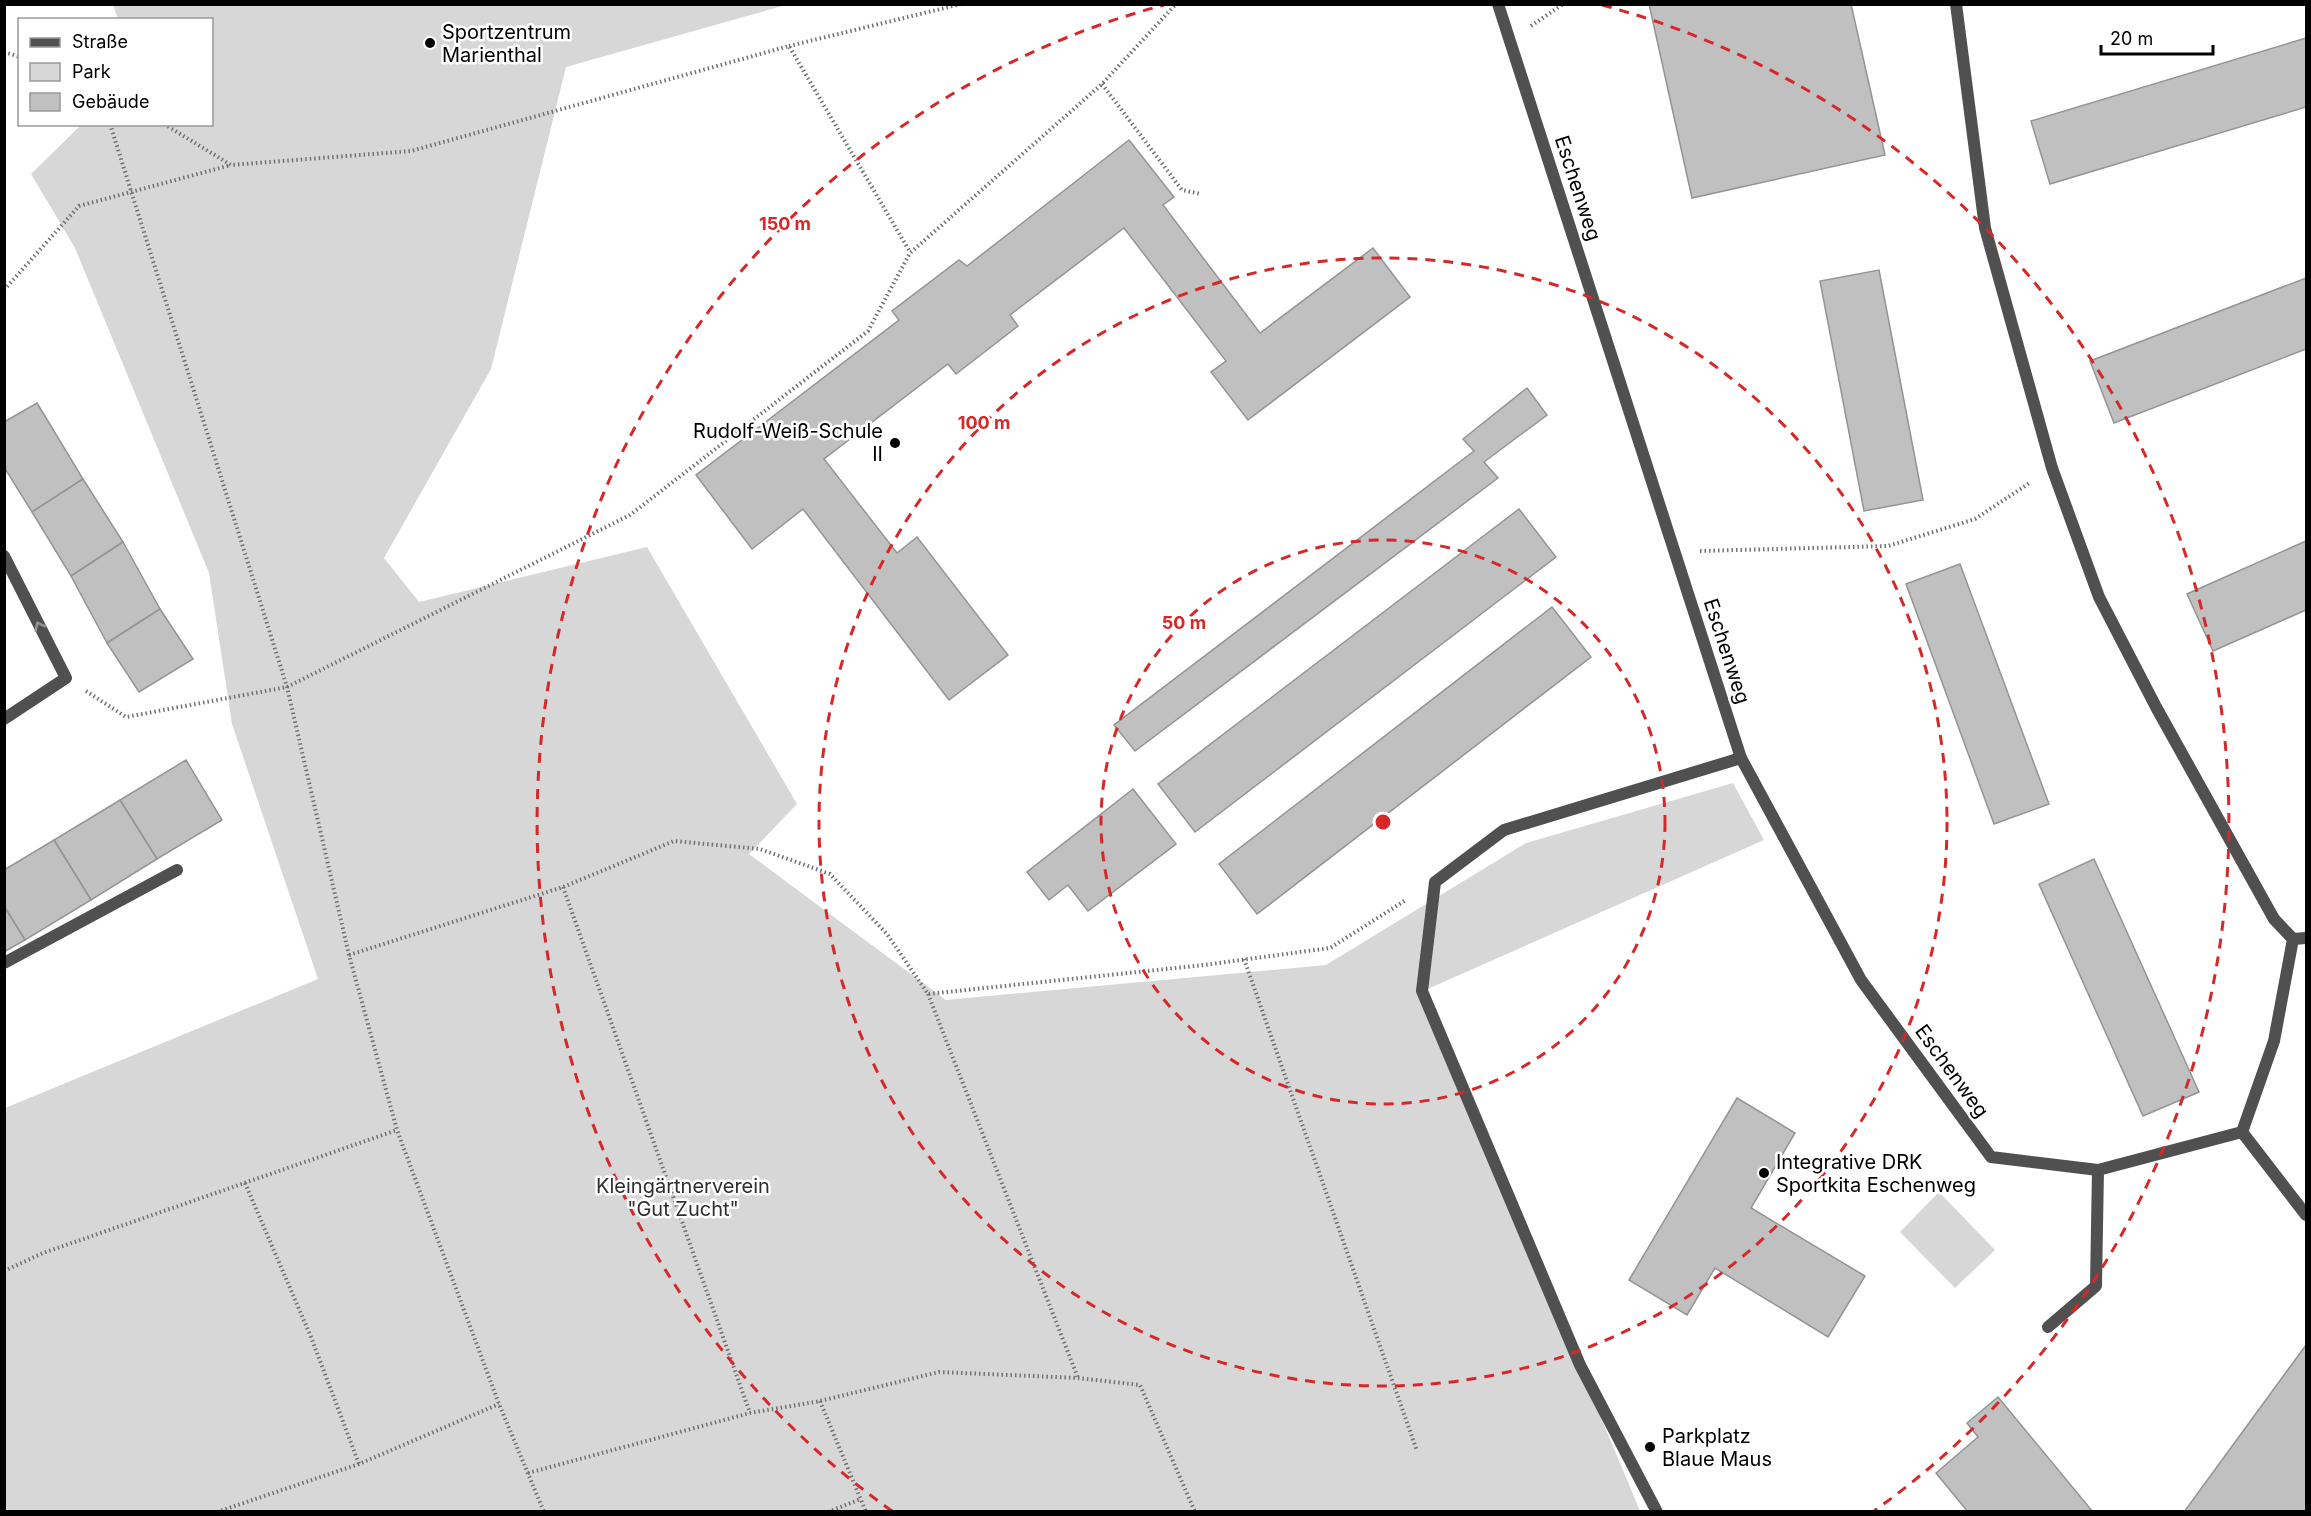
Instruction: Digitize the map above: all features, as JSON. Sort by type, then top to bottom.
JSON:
[{"type":"street","name":"Eschenweg","points":[[1498,4],[1741,758],[1861,980],[1991,1157],[2098,1170],[2242,1132]]},
{"type":"street","points":[[1956,4],[1985,228],[2052,468],[2099,597],[2156,707],[2274,919],[2293,939]]},
{"type":"street","points":[[4,556],[66,678],[4,719]]},
{"type":"street","points":[[1657,1512],[1580,1365],[1422,990],[1435,882],[1504,830],[1741,758]]},
{"type":"street","points":[[4,963],[177,870]]},
{"type":"street","points":[[2293,939],[2307,938]]},
{"type":"street","points":[[2293,939],[2274,1041],[2242,1132],[2307,1215]]},
{"type":"street","points":[[2048,1327],[2096,1286],[2098,1170]]},
{"type":"path","points":[[4,290],[79,206],[231,165],[411,151],[789,46],[961,4]]},
{"type":"path","points":[[66,678],[126,717],[286,687],[630,515],[867,331],[910,253],[1102,84],[1176,4]]},
{"type":"path","points":[[1510,39],[1563,4]]},
{"type":"path","points":[[789,46],[910,253]]},
{"type":"path","points":[[1102,84],[1182,190],[1201,194]]},
{"type":"path","points":[[111,126],[286,687],[349,955],[397,1130],[499,1404],[544,1512]]},
{"type":"path","points":[[167,126],[231,165]]},
{"type":"path","points":[[1675,551],[1888,546],[1975,519],[2052,468]]},
{"type":"path","points":[[349,955],[563,888],[674,841],[760,849],[830,874],[886,934],[928,994],[1078,1378]]},
{"type":"path","points":[[928,994],[1330,948],[1435,882]]},
{"type":"path","points":[[563,888],[750,1413]]},
{"type":"path","points":[[1244,959],[1417,1451]]},
{"type":"path","points":[[4,1271],[43,1253],[397,1130]]},
{"type":"path","points":[[245,1183],[311,1336],[359,1464]]},
{"type":"path","points":[[528,1473],[750,1413],[820,1401],[939,1372],[1078,1378],[1140,1386],[1194,1512]]},
{"type":"path","points":[[820,1401],[866,1512]]},
{"type":"path","points":[[217,1512],[359,1464],[499,1404]]},
{"type":"path","points":[[828,1512],[861,1499]]},
{"type":"green space","name":"Kleingärtnerverein \"Gut Zucht\"","points":[[113,5],[786,5],[566,67],[491,369],[384,558],[419,602],[647,547],[797,804],[749,854],[946,1000],[1326,965],[1526,843],[1733,783],[1764,840],[1423,991],[1640,1511],[5,1512],[5,1108],[318,979],[232,724],[209,573],[75,248],[31,174],[80,126],[213,126],[213,18],[118,18]]},
{"type":"green space","points":[[1939,1192],[1995,1250],[1955,1288],[1900,1232]]},
{"type":"building","points":[[1649,4],[1851,4],[1885,155],[1692,198]]},
{"type":"building","points":[[2306,38],[2306,107],[2050,184],[2031,121]]},
{"type":"building","points":[[1129,140],[1174,197],[1163,205],[1260,333],[1373,248],[1410,297],[1248,420],[1211,372],[1226,361],[1124,228],[1010,315],[1018,326],[956,374],[948,364],[824,459],[897,553],[917,537],[1008,655],[949,700],[803,509],[752,549],[696,475],[899,320],[892,311],[959,260],[967,266]]},
{"type":"building","points":[[1879,270],[1923,500],[1864,511],[1820,281]]},
{"type":"building","points":[[2306,278],[2306,349],[2114,423],[2090,361]]},
{"type":"building","points":[[1527,388],[1547,415],[1484,462],[1498,478],[1135,751],[1114,725],[1474,451],[1463,439]]},
{"type":"building","points":[[37,403],[83,479],[32,512],[4,467],[4,422]]},
{"type":"building","points":[[83,479],[123,542],[71,576],[32,512]]},
{"type":"building","points":[[1519,509],[1556,557],[1195,832],[1158,784]]},
{"type":"building","points":[[2306,541],[2306,610],[2213,651],[2187,594]]},
{"type":"building","points":[[123,542],[160,609],[107,643],[71,576]]},
{"type":"building","points":[[1960,564],[2049,804],[1994,824],[1906,584]]},
{"type":"building","points":[[1552,607],[1591,657],[1257,914],[1219,864]]},
{"type":"building","points":[[160,609],[193,659],[139,692],[107,643]]},
{"type":"building","points":[[186,760],[222,820],[157,859],[120,800]]},
{"type":"building","points":[[1133,789],[1176,844],[1088,911],[1068,885],[1049,900],[1027,872]]},
{"type":"building","points":[[120,800],[157,859],[91,900],[54,840]]},
{"type":"building","points":[[54,840],[91,900],[25,940],[4,906],[4,870]]},
{"type":"building","points":[[2094,859],[2199,1092],[2143,1116],[2039,884]]},
{"type":"building","points":[[4,906],[25,940],[4,952]]},
{"type":"building","points":[[1737,1098],[1795,1133],[1751,1208],[1865,1276],[1828,1337],[1715,1268],[1687,1315],[1629,1280]]},
{"type":"building","points":[[2306,1345],[2306,1512],[2184,1512]]},
{"type":"building","points":[[1998,1397],[2093,1512],[1968,1512],[1936,1473],[1978,1437],[1967,1423]]},
{"type":"place","name":"Sportzentrum Marienthal","points":[[430,43]]},
{"type":"place","name":"Rudolf-Weiß-Schule II","points":[[895,443]]},
{"type":"place","name":"Integrative DRK Sportkita Eschenweg","points":[[1764,1173]]},
{"type":"place","name":"Parkplatz Blaue Maus","points":[[1650,1447]]}]
